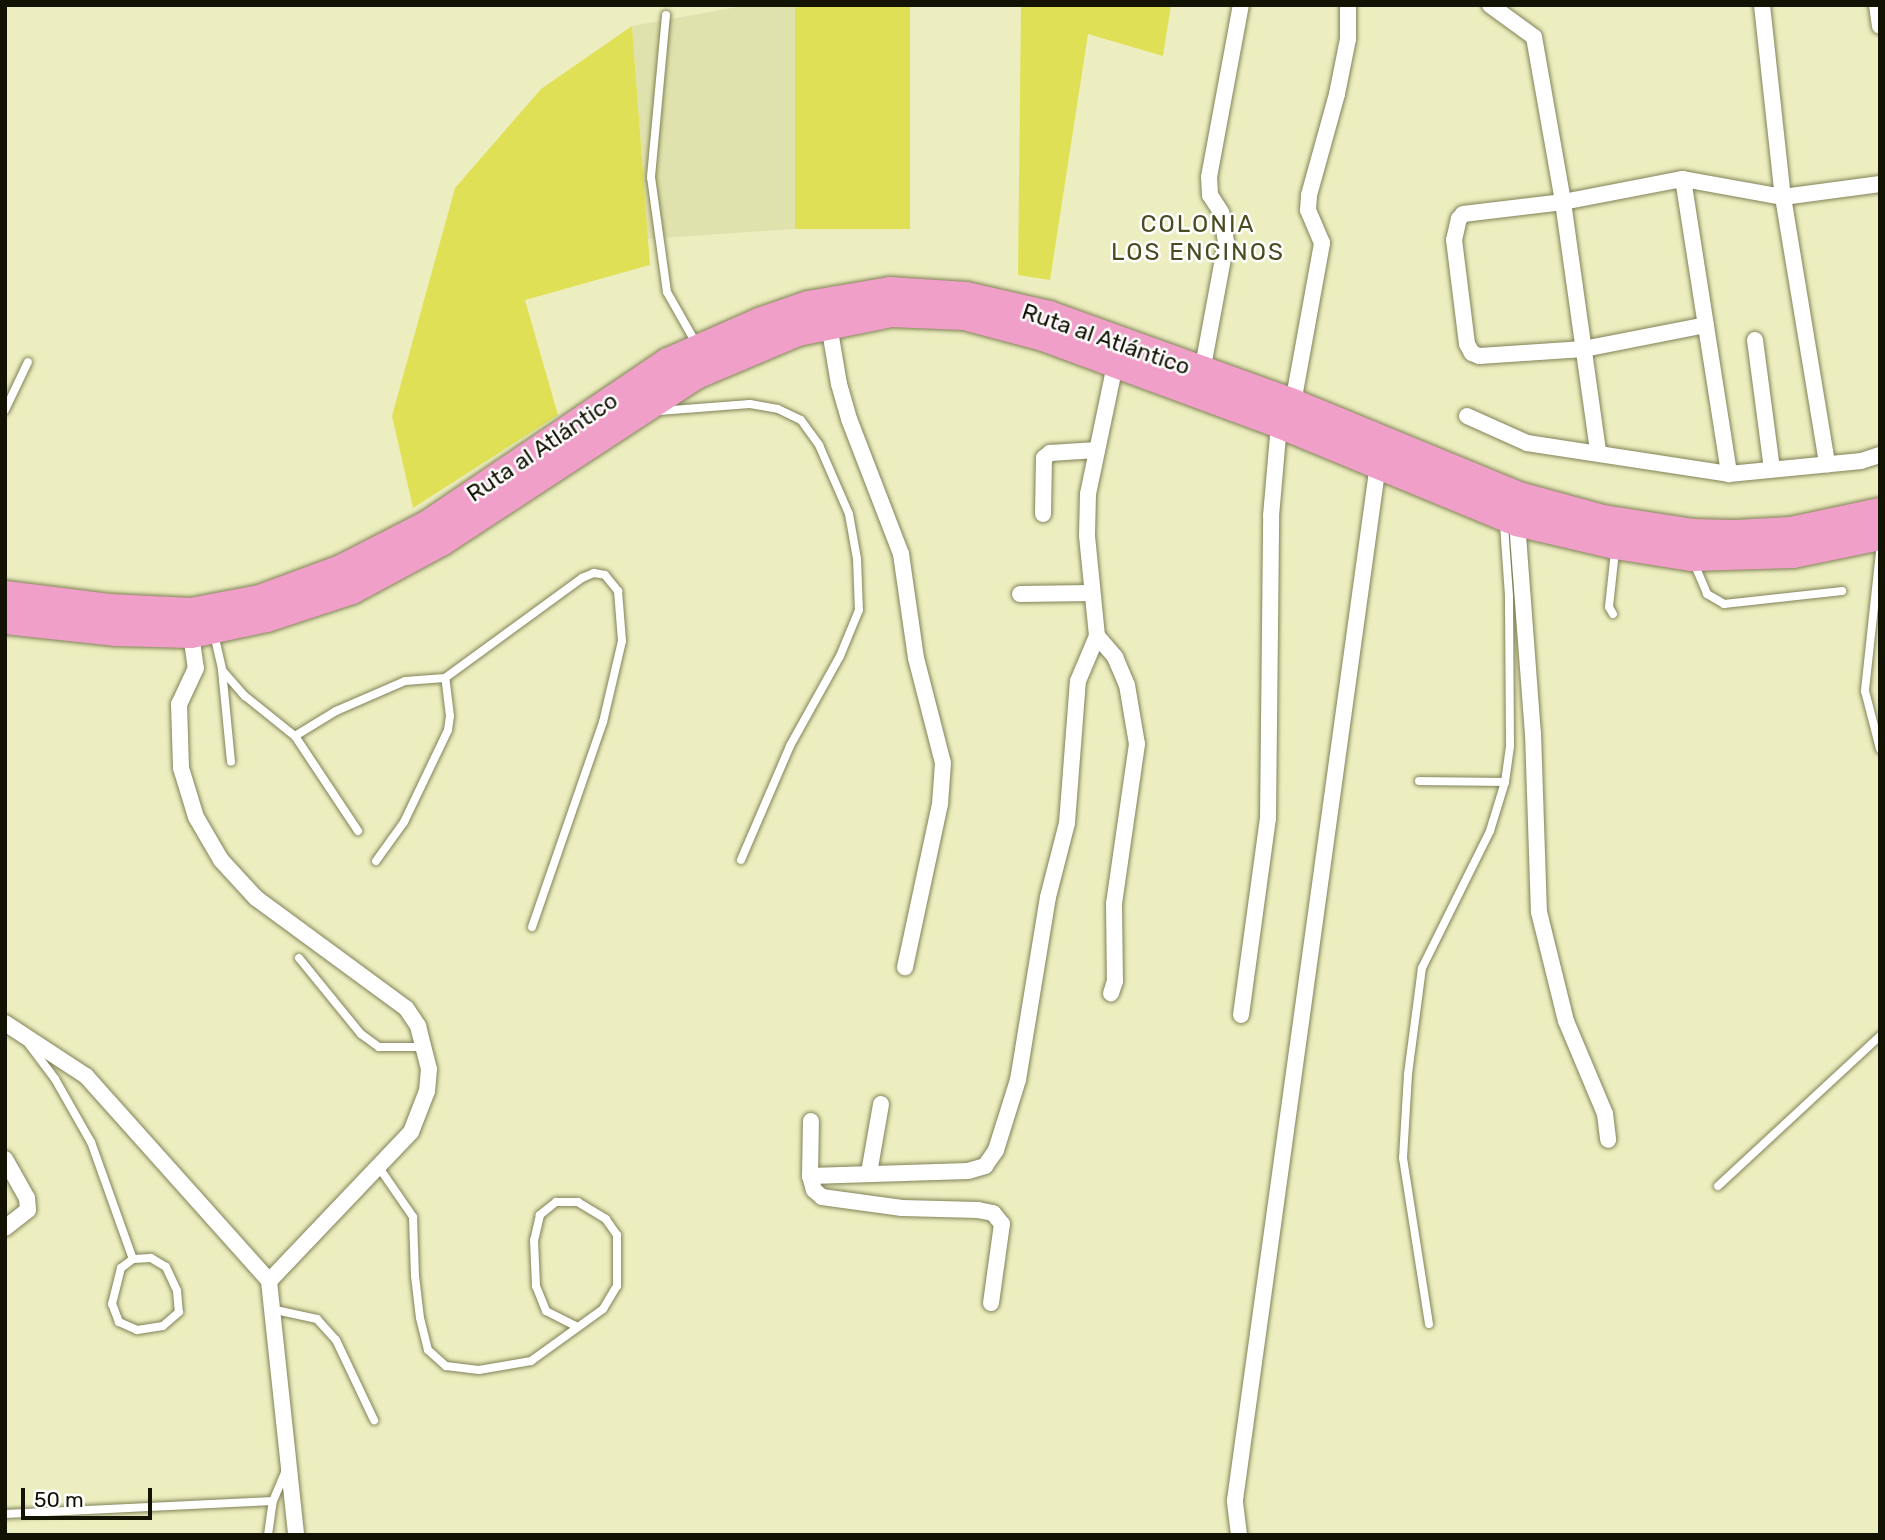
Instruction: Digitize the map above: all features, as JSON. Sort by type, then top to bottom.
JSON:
[{"type":"highway","name":"Ruta al Atlántico","points":[[5,596],[109,608],[191,612],[260,599],[341,569],[427,524],[668,362],[759,322],[808,305],[890,291],[967,296],[1049,315],[1202,372],[1378,464],[1510,519],[1615,545],[1692,556],[1793,554],[1880,536]]},
{"type":"highway","name":"Ruta al Atlántico","points":[[5,620],[116,632],[202,632],[267,618],[352,590],[441,542],[696,375],[798,332],[891,313],[964,316],[1043,337],[1115,365],[1286,414],[1519,496],[1603,519],[1692,533],[1735,534],[1791,531],[1880,512]]},
{"type":"street","points":[[1202,372],[1226,243],[1221,212],[1210,195],[1209,177],[1241,5]]},
{"type":"street","points":[[1241,1014],[1268,819],[1270,516],[1286,414],[1322,243],[1308,210],[1309,195],[1337,94],[1348,39],[1348,5]]},
{"type":"street","points":[[1490,5],[1526,28],[1534,37],[1563,202],[1598,452]]},
{"type":"street","points":[[1762,5],[1783,197],[1827,464]]},
{"type":"street","points":[[1877,5],[1880,26]]},
{"type":"street","points":[[1683,178],[1729,474]]},
{"type":"street","points":[[1706,325],[1584,349],[1479,356],[1472,353],[1467,344],[1454,240],[1458,219],[1463,214],[1563,202],[1683,178],[1783,197],[1880,184]]},
{"type":"street","points":[[829,325],[839,384],[849,419],[901,554],[916,658],[943,763],[940,804],[905,967]]},
{"type":"street","points":[[1755,340],[1772,469]]},
{"type":"street","points":[[810,1176],[968,1171],[985,1166],[996,1150],[1018,1080],[1048,897],[1067,823],[1078,681],[1097,636],[1091,593],[1088,494],[1115,365]]},
{"type":"street","points":[[1467,416],[1527,443],[1729,474],[1861,461],[1880,455]]},
{"type":"street","points":[[1044,514],[1044,458],[1050,453],[1097,450]]},
{"type":"street","points":[[1239,1535],[1235,1500],[1378,464]]},
{"type":"street","points":[[1510,519],[1533,733],[1535,869],[1539,912],[1566,1021],[1605,1114],[1608,1140]]},
{"type":"street","points":[[1020,594],[1091,593]]},
{"type":"street","points":[[202,632],[196,668],[179,704],[181,768],[196,817],[221,860],[256,898],[406,1007],[425,1047],[429,1069],[421,1112],[411,1132],[269,1281]]},
{"type":"street","points":[[1097,636],[1115,657],[1127,685],[1137,744],[1114,904],[1115,981],[1111,993]]},
{"type":"street","points":[[5,1023],[86,1076],[269,1281],[296,1535]]},
{"type":"street","points":[[869,1173],[881,1104]]},
{"type":"street","points":[[811,1121],[810,1176],[814,1190],[821,1198],[902,1208],[978,1210],[993,1213],[1002,1224],[991,1303]]},
{"type":"street","points":[[5,1159],[27,1198],[28,1210],[5,1228]]},
{"type":"lane","points":[[666,15],[651,177],[667,292],[699,349]]},
{"type":"lane","points":[[5,410],[28,362]]},
{"type":"lane","points":[[638,411],[708,410],[750,404],[778,408],[801,420],[819,445],[849,514],[857,559],[859,610],[840,656],[790,746],[741,860]]},
{"type":"lane","points":[[1429,1324],[1403,1158],[1418,982],[1490,831],[1505,782],[1510,746],[1510,519]]},
{"type":"lane","points":[[1612,614],[1609,607],[1615,545]]},
{"type":"lane","points":[[1880,552],[1865,691],[1880,749]]},
{"type":"lane","points":[[1692,556],[1707,594],[1724,604],[1842,591]]},
{"type":"lane","points":[[295,736],[336,711],[405,681],[445,678],[582,578],[594,573],[605,575],[618,591],[622,641],[603,722],[533,927]]},
{"type":"lane","points":[[202,632],[222,670],[245,696],[295,736],[358,831]]},
{"type":"lane","points":[[222,670],[231,762]]},
{"type":"lane","points":[[376,861],[404,822],[448,730],[450,716],[445,678]]},
{"type":"lane","points":[[1419,781],[1505,782]]},
{"type":"lane","points":[[299,958],[361,1034],[379,1047],[425,1047]]},
{"type":"lane","points":[[20,1032],[55,1079],[91,1142],[133,1259]]},
{"type":"lane","points":[[1718,1186],[1880,1036]]},
{"type":"lane","points":[[378,1166],[413,1217],[420,1318],[428,1350],[446,1366],[479,1370],[531,1361],[603,1309],[617,1286],[617,1235],[606,1219],[578,1202],[556,1202],[540,1215],[534,1240],[536,1286],[546,1311],[576,1326]]},
{"type":"lane","points":[[151,1258],[166,1267],[177,1291],[179,1312],[163,1326],[138,1330],[119,1322],[112,1304],[121,1268],[133,1259],[151,1258]]},
{"type":"lane","points":[[271,1309],[317,1319],[336,1340],[374,1420]]},
{"type":"lane","points":[[268,1535],[273,1501],[287,1469]]},
{"type":"lane","points":[[5,1514],[273,1501]]},
{"type":"shaded area","points":[[748,5],[795,5],[795,229],[648,239],[632,26]]},
{"type":"shaded area","points":[[795,5],[910,5],[910,229],[795,229]]},
{"type":"shaded area","points":[[1021,5],[1171,5],[1163,56],[1088,34],[1050,280],[1018,275]]},
{"type":"shaded area","points":[[632,26],[650,265],[525,300],[558,415],[413,508],[392,416],[455,188],[541,89]]},
{"type":"district","name":"COLONIA LOS ENCINOS","points":[[1198,239]]}]
